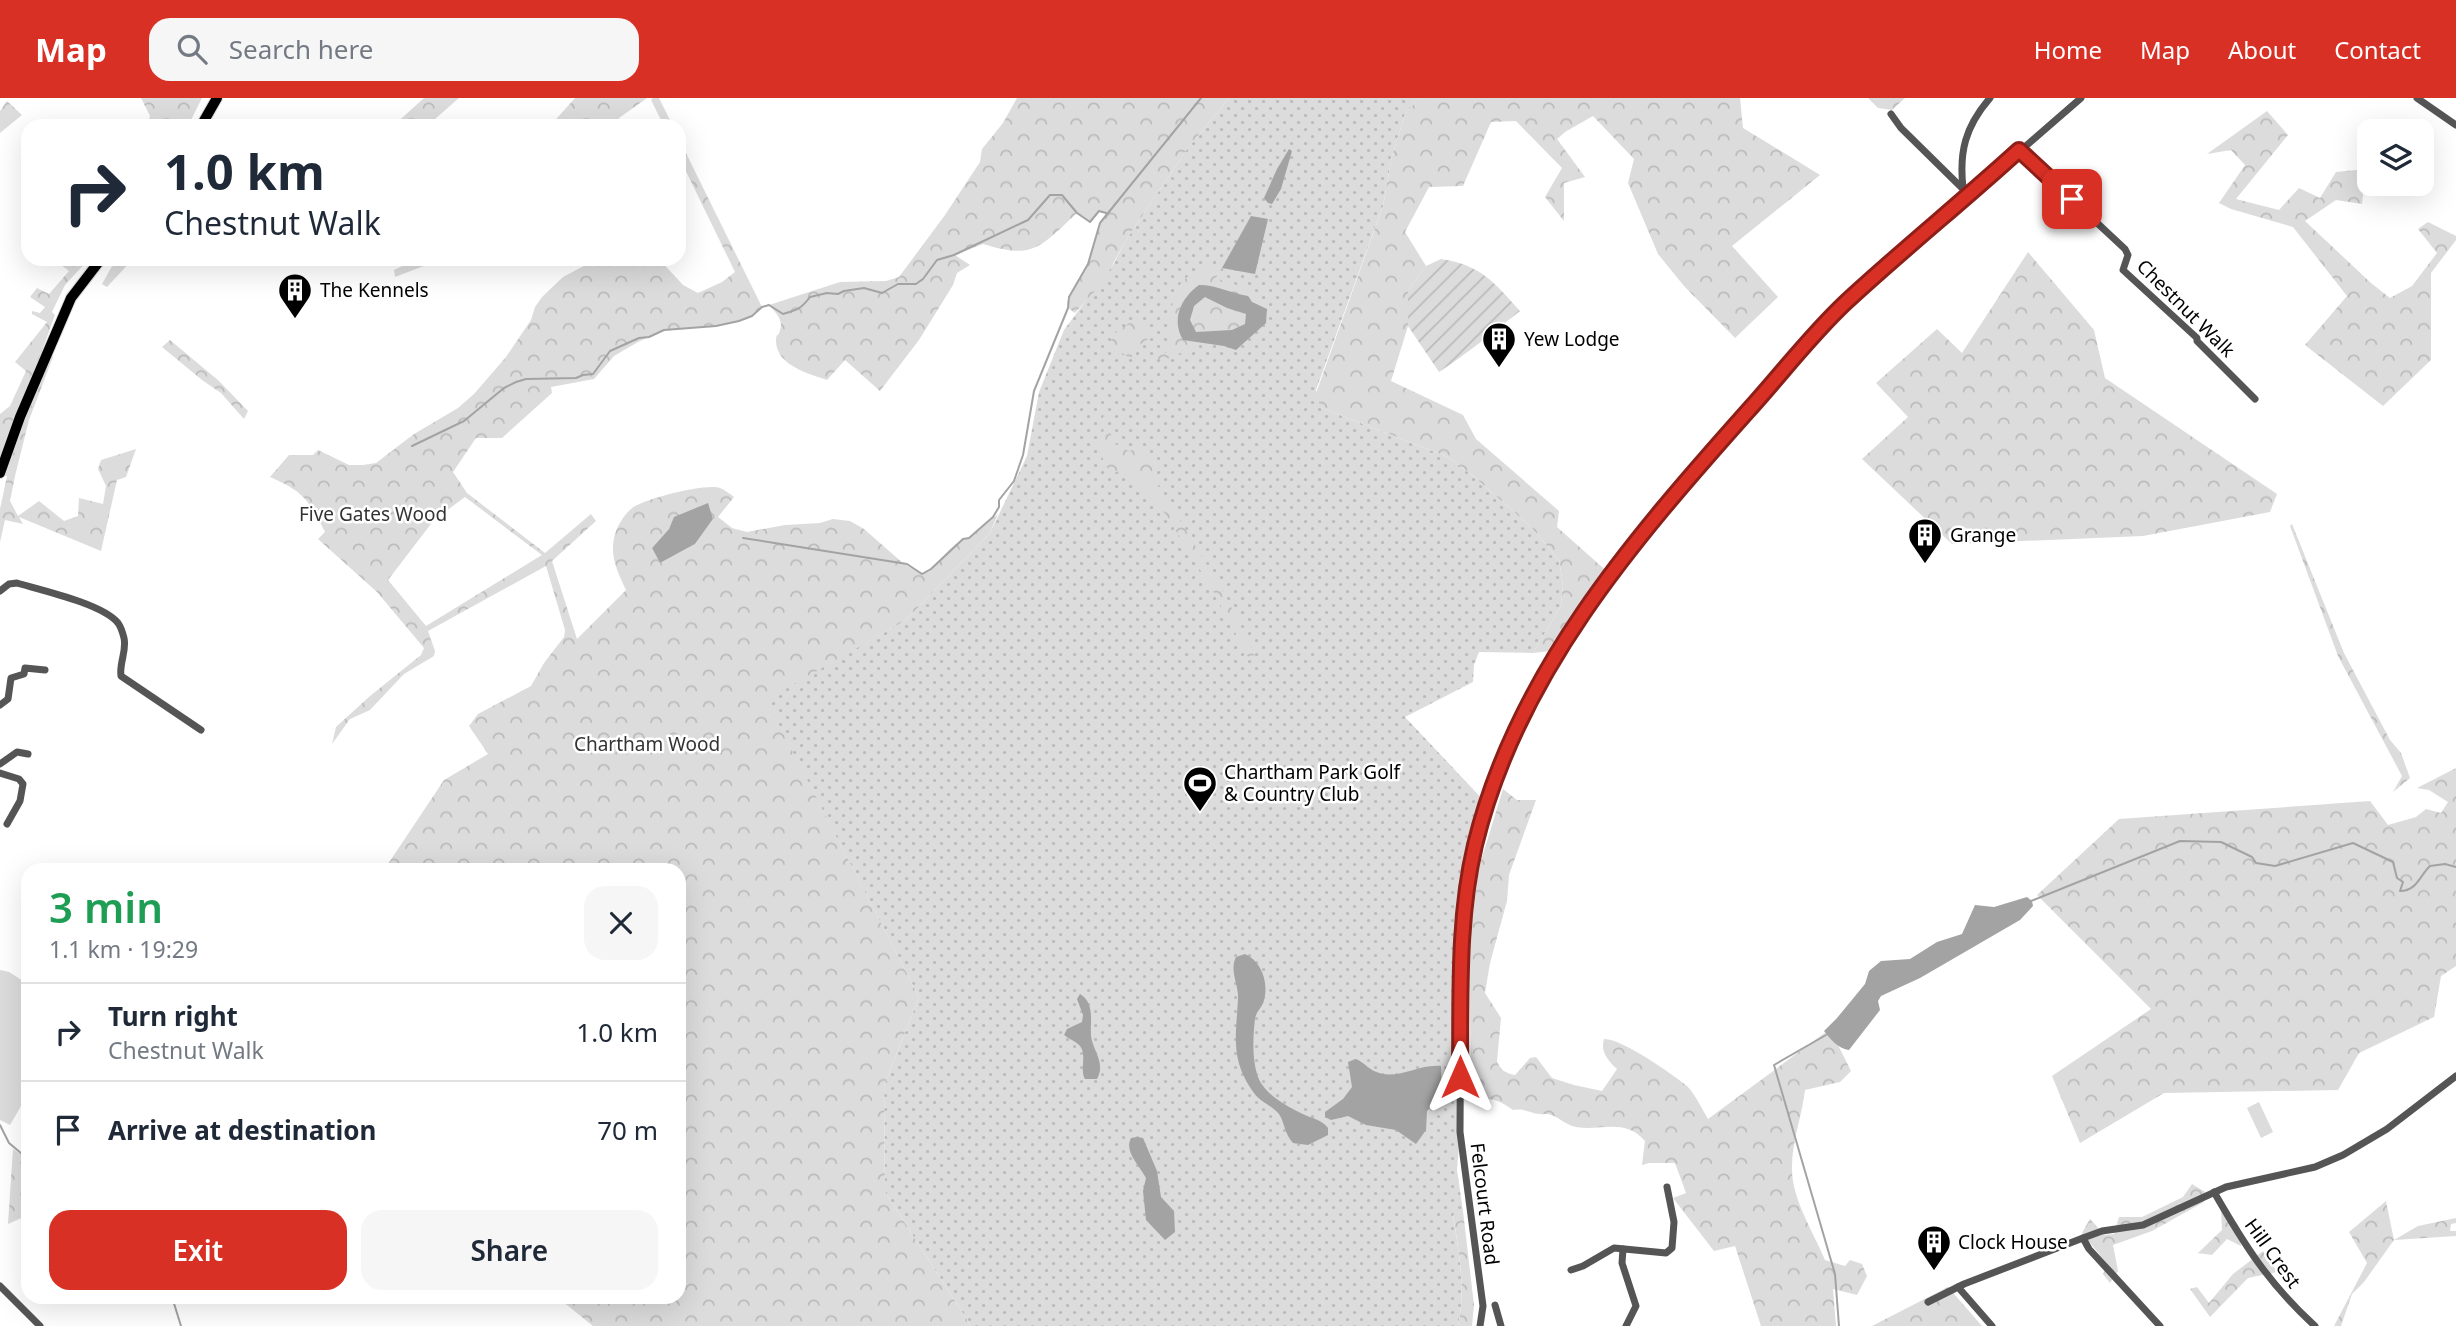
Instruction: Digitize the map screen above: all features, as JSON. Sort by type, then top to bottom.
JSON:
[{"type":"highway","points":[[205,119],[217,98]]},
{"type":"highway","points":[[0,473],[56,331],[79,286],[95,266]]},
{"type":"street","points":[[1963,188],[1960,162],[1963,148],[1970,128],[1990,98]]},
{"type":"street","name":"Felcourt Road","points":[[1480,1326],[1483,1306],[1460,1132],[1463,925],[1475,845],[1493,784],[1512,735],[1536,688],[1570,632],[1648,527],[1821,327],[1845,303],[2081,98]]},
{"type":"street","points":[[2417,98],[2456,125]]},
{"type":"street","points":[[1891,114],[1901,128],[1970,195]]},
{"type":"street","name":"Chestnut Walk","points":[[2019,150],[2125,248],[2128,255],[2123,270],[2197,338],[2255,400]]},
{"type":"street","points":[[0,592],[9,584],[17,583],[79,601],[108,615],[118,623],[125,647],[121,676],[201,730]]},
{"type":"street","points":[[0,705],[8,699],[11,678],[24,674],[25,668],[46,670]]},
{"type":"street","points":[[0,764],[17,752],[28,754]]},
{"type":"street","points":[[0,773],[19,779],[23,784],[20,802],[7,824]]},
{"type":"street","points":[[1928,1302],[1958,1287],[2102,1231],[2143,1225],[2226,1187],[2315,1167],[2387,1129],[2456,1076]]},
{"type":"street","points":[[1571,1270],[1614,1248],[1666,1252],[1672,1248],[1674,1222],[1667,1187]]},
{"type":"street","name":"Hill Crest","points":[[2214,1192],[2250,1253],[2280,1292],[2315,1326]]},
{"type":"street","points":[[2083,1238],[2088,1249],[2160,1326]]},
{"type":"street","points":[[1623,1249],[1622,1263],[1636,1306],[1626,1326]]},
{"type":"street","points":[[0,1286],[40,1326]]},
{"type":"street","points":[[1958,1287],[1992,1326]]},
{"type":"street","points":[[1495,1306],[1502,1326]]},
{"type":"green space","points":[[141,98],[202,98],[192,119],[149,119]]},
{"type":"green space","points":[[424,98],[459,98],[435,119],[401,119]]},
{"type":"green space","points":[[575,98],[647,98],[618,119],[556,119]]},
{"type":"green space","points":[[659,98],[670,119],[660,119],[651,100]]},
{"type":"green space","points":[[1017,98],[1229,98],[1187,149],[1126,240],[1103,282],[1075,313],[1068,308],[1067,302],[1088,264],[1100,223],[1106,213],[1099,211],[1090,222],[1077,213],[1035,247],[1014,251],[983,244],[955,255],[970,265],[957,273],[953,285],[919,340],[880,391],[845,360],[827,380],[787,362],[777,349],[780,320],[769,305],[840,282],[886,281],[899,277],[980,162],[982,149],[1003,123]]},
{"type":"green space","points":[[1229,98],[1419,98],[1405,114],[1392,156],[1383,206],[1316,390],[1322,408],[1448,457],[1532,528],[1559,560],[1563,585],[1561,606],[1533,653],[1479,652],[1474,665],[1473,682],[1405,717],[1487,804],[1467,885],[1457,1170],[1463,1211],[1453,1216],[1462,1284],[1458,1326],[971,1326],[885,1192],[884,1086],[919,997],[765,699],[906,620],[990,533],[1027,456],[1039,392],[1064,330],[1114,263],[1126,240],[1187,149]]},
{"type":"green space","points":[[1419,98],[1740,98],[1743,128],[1820,175],[1732,246],[1778,297],[1735,338],[1684,286],[1658,254],[1628,183],[1634,159],[1593,116],[1557,139],[1585,177],[1564,183],[1564,221],[1545,197],[1562,168],[1516,121],[1491,122],[1463,186],[1429,187],[1405,232],[1426,266],[1408,290],[1408,326],[1391,381],[1463,415],[1476,439],[1559,511],[1557,527],[1611,575],[1559,650],[1533,653],[1561,606],[1563,585],[1559,560],[1532,528],[1448,457],[1322,408],[1315,396],[1383,206],[1392,156],[1405,114]]},
{"type":"green space","points":[[1868,98],[1905,98],[1892,110],[1878,108]]},
{"type":"green space","points":[[7,101],[22,115],[0,133],[0,111]]},
{"type":"green space","points":[[2267,111],[2288,135],[2236,199],[2279,210],[2299,188],[2320,198],[2336,172],[2357,170],[2357,196],[2363,196],[2362,204],[2336,200],[2305,221],[2390,298],[2412,286],[2437,253],[2418,229],[2428,222],[2456,236],[2456,240],[2431,273],[2431,360],[2383,406],[2305,345],[2347,296],[2293,227],[2219,203],[2245,165],[2231,150],[2207,154]]},
{"type":"green space","name":"Chartham Wood","points":[[686,153],[762,307],[752,316],[739,321],[715,326],[664,330],[614,356],[594,379],[551,387],[552,393],[502,438],[476,438],[453,472],[467,493],[545,553],[591,514],[596,521],[552,561],[577,639],[626,590],[613,552],[614,538],[620,522],[637,505],[660,497],[702,488],[720,488],[734,497],[718,517],[732,528],[747,532],[833,519],[850,521],[864,529],[904,564],[922,574],[956,544],[969,538],[998,514],[990,533],[906,620],[766,700],[919,997],[884,1086],[885,1192],[971,1326],[593,1326],[566,1304],[686,1304],[686,863],[389,863],[444,780],[488,754],[469,726],[478,714],[531,686],[564,637],[565,630],[546,566],[428,631],[435,651],[434,656],[404,674],[370,710],[350,719],[332,744],[336,727],[421,655],[424,648],[377,592],[318,539],[325,532],[304,498],[291,487],[270,477],[289,455],[313,455],[318,450],[349,465],[376,463],[414,434],[458,408],[506,357],[531,320],[542,297],[563,277],[584,266],[665,266],[683,285],[698,293],[722,282],[735,272],[686,171]],"holes":[[[465,497],[542,555],[426,626],[388,580],[434,520]],[[675,517],[713,519],[695,544],[660,563],[652,548],[669,529]]]},
{"type":"green space","points":[[2028,252],[2094,330],[2105,378],[2277,494],[2270,512],[2143,536],[1952,544],[1862,459],[1908,417],[1876,383],[1937,329],[1962,353]]},
{"type":"green space","points":[[1441,259],[1477,270],[1520,311],[1439,372],[1408,326],[1408,290],[1426,266]]},
{"type":"green space","points":[[1210,265],[1222,268],[1215,279],[1244,289],[1267,309],[1252,302],[1248,296],[1225,292],[1186,294],[1180,311],[1179,328],[1183,339],[1195,343],[1173,358],[1155,359],[1157,355],[1167,352],[1174,291],[1192,272]]},
{"type":"green space","points":[[62,266],[83,266],[65,285],[52,312],[55,315],[43,348],[53,357],[29,420],[10,501],[18,516],[39,501],[64,521],[78,516],[79,498],[103,504],[106,486],[98,469],[101,460],[136,449],[126,477],[117,480],[101,551],[19,517],[23,524],[5,520],[0,542],[0,509],[7,476],[0,474],[0,414],[10,406],[26,371],[15,362],[47,322],[32,314],[32,311],[40,313],[45,307],[30,297],[37,288],[49,294],[69,271]]},
{"type":"green space","points":[[112,266],[126,266],[107,287],[102,284]]},
{"type":"green space","points":[[402,266],[424,266],[395,277],[394,270]]},
{"type":"green space","points":[[1205,297],[1247,315],[1245,324],[1232,330],[1196,332],[1190,320],[1194,306]]},
{"type":"green space","points":[[1129,323],[1142,324],[1151,337],[1135,348],[1131,359],[1109,344],[1115,333]]},
{"type":"green space","points":[[170,340],[219,381],[248,411],[244,419],[221,393],[162,347]]},
{"type":"green space","points":[[1103,415],[1115,444],[1129,451],[1144,447],[1153,455],[1153,476],[1224,593],[1255,655],[1248,657],[1213,591],[1166,515],[1124,468],[1111,475],[1098,449],[1104,429]]},
{"type":"green space","points":[[2292,524],[2344,653],[2390,740],[2401,753],[2410,778],[2393,792],[2402,776],[2338,656],[2290,526]]},
{"type":"green space","points":[[2456,768],[2456,966],[2441,976],[2434,1017],[2359,1053],[2338,1090],[2164,1093],[2080,1143],[2052,1076],[2151,1009],[2037,895],[2119,819],[2370,801],[2388,825],[2416,817],[2426,809],[2441,813],[2448,802],[2429,790],[2417,788]]},
{"type":"green space","points":[[1503,789],[1517,800],[1536,800],[1509,875],[1507,901],[1490,963],[1485,993],[1501,1018],[1497,1061],[1503,1071],[1515,1075],[1530,1058],[1536,1057],[1552,1078],[1602,1091],[1617,1069],[1603,1048],[1604,1039],[1612,1040],[1646,1058],[1687,1086],[1708,1119],[1830,1029],[1851,1071],[1840,1082],[1805,1090],[1792,1167],[1795,1191],[1825,1260],[1845,1266],[1850,1260],[1862,1264],[1867,1276],[1857,1295],[1833,1289],[1836,1326],[1761,1326],[1735,1246],[1714,1251],[1673,1198],[1686,1193],[1675,1163],[1642,1165],[1645,1141],[1629,1129],[1576,1127],[1549,1114],[1513,1110],[1493,1100],[1471,1099],[1469,945],[1479,867]]},
{"type":"green space","points":[[0,970],[21,980],[21,1106],[10,1125],[0,1120]]},
{"type":"green space","points":[[2259,1102],[2273,1132],[2261,1138],[2247,1108]]},
{"type":"green space","points":[[13,1149],[21,1154],[21,1218],[8,1224]]},
{"type":"green space","points":[[2192,1184],[2205,1192],[2204,1202],[2152,1231],[2113,1245],[2118,1271],[2110,1283],[2103,1274],[2108,1265],[2082,1233],[2090,1219],[2104,1235],[2114,1234],[2119,1217],[2142,1217],[2183,1197]]},
{"type":"green space","points":[[2386,1201],[2394,1240],[2364,1282],[2352,1294],[2341,1326],[2334,1326],[2367,1263],[2349,1232]]},
{"type":"green space","points":[[2221,1209],[2238,1225],[2241,1246],[2227,1239],[2212,1255],[2198,1253],[2222,1230]]},
{"type":"green space","points":[[1463,1211],[1474,1305],[1472,1326],[1458,1326],[1462,1284],[1453,1215]]},
{"type":"green space","points":[[2456,1218],[2450,1231],[2456,1231],[2456,1236],[2394,1240],[2418,1226]]},
{"type":"green space","points":[[2263,1251],[2277,1272],[2248,1278],[2210,1317],[2190,1289],[2197,1287],[2209,1303],[2233,1274]]},
{"type":"green space","points":[[1948,1287],[1982,1326],[1872,1326]]},
{"type":"shaded area","points":[[1289,149],[1292,151],[1281,189],[1272,204],[1268,203],[1264,198]]},
{"type":"shaded area","points":[[1251,216],[1268,219],[1255,274],[1222,268]]},
{"type":"shaded area","points":[[1199,285],[1206,285],[1248,296],[1252,302],[1267,309],[1266,323],[1236,350],[1183,340],[1178,317],[1183,303]],"holes":[[[1205,297],[1246,314],[1245,324],[1232,330],[1196,332],[1190,320],[1194,306]]]},
{"type":"shaded area","points":[[708,503],[713,519],[695,544],[660,563],[652,548],[669,529],[674,517]]},
{"type":"shaded area","points":[[2027,897],[2033,906],[2020,920],[1920,978],[1881,996],[1878,1001],[1880,1010],[1849,1050],[1838,1046],[1824,1031],[1865,984],[1869,971],[1881,961],[1910,959],[1937,942],[1962,934],[1975,905],[1994,907]]},
{"type":"shaded area","points":[[1245,954],[1259,967],[1265,986],[1263,1002],[1254,1026],[1257,1074],[1264,1087],[1276,1099],[1320,1121],[1328,1128],[1328,1135],[1308,1145],[1293,1143],[1279,1114],[1257,1096],[1241,1070],[1236,1048],[1238,994],[1234,962],[1236,957]]},
{"type":"shaded area","points":[[1080,994],[1090,1007],[1091,1036],[1100,1068],[1097,1079],[1085,1079],[1082,1049],[1064,1035],[1067,1029],[1082,1022],[1083,1015],[1077,999]]},
{"type":"shaded area","points":[[1356,1059],[1382,1074],[1441,1066],[1442,1097],[1427,1111],[1426,1130],[1416,1144],[1396,1130],[1366,1125],[1348,1116],[1331,1120],[1325,1117],[1325,1112],[1343,1099],[1352,1087],[1348,1062]]},
{"type":"shaded area","points":[[1131,1138],[1143,1138],[1157,1171],[1161,1197],[1174,1211],[1175,1232],[1165,1240],[1146,1220],[1143,1191],[1146,1178],[1129,1148]]},
{"type":"waterway","points":[[743,538],[907,564],[922,574],[993,517],[999,507],[999,500],[1014,481],[1023,455],[1034,391],[1068,308],[1069,297],[1088,264],[1100,223],[1201,98]]},
{"type":"waterway","points":[[412,446],[464,421],[504,388],[516,382],[526,379],[576,378],[593,374],[610,351],[639,338],[664,330],[716,326],[739,321],[769,305],[783,314],[798,308],[810,297],[827,293],[838,294],[864,288],[882,293],[898,284],[916,284],[937,260],[954,255],[1028,220],[1050,195],[1062,195],[1077,213],[1090,222],[1099,211],[1106,213]]},
{"type":"waterway","points":[[2031,901],[2180,841],[2221,842],[2252,857],[2256,863],[2275,866],[2353,843],[2393,862],[2397,878],[2403,882],[2400,891],[2414,885],[2430,866],[2445,864],[2456,867]]},
{"type":"waterway","points":[[1826,1035],[1774,1065],[1835,1274],[1839,1326]]},
{"type":"waterway","points":[[0,1125],[9,1143],[21,1153]]},
{"type":"waterway","points":[[174,1304],[181,1326]]},
{"type":"place","name":"The Kennels","points":[[295,320]]},
{"type":"place","name":"Yew Lodge","points":[[1499,369]]},
{"type":"place","name":"Grange","points":[[1925,565]]},
{"type":"place","name":"Chartham Park Golf & Country Club","points":[[1200,813]]},
{"type":"place","name":"Clock House","points":[[1934,1272]]},
{"type":"route","points":[[1460,1077],[1463,925],[1475,845],[1508,745],[1536,688],[1570,632],[1648,527],[1821,327],[2019,150],[2072,199]]},
{"type":"park label","name":"Five Gates Wood","points":[[373,514]]}]
